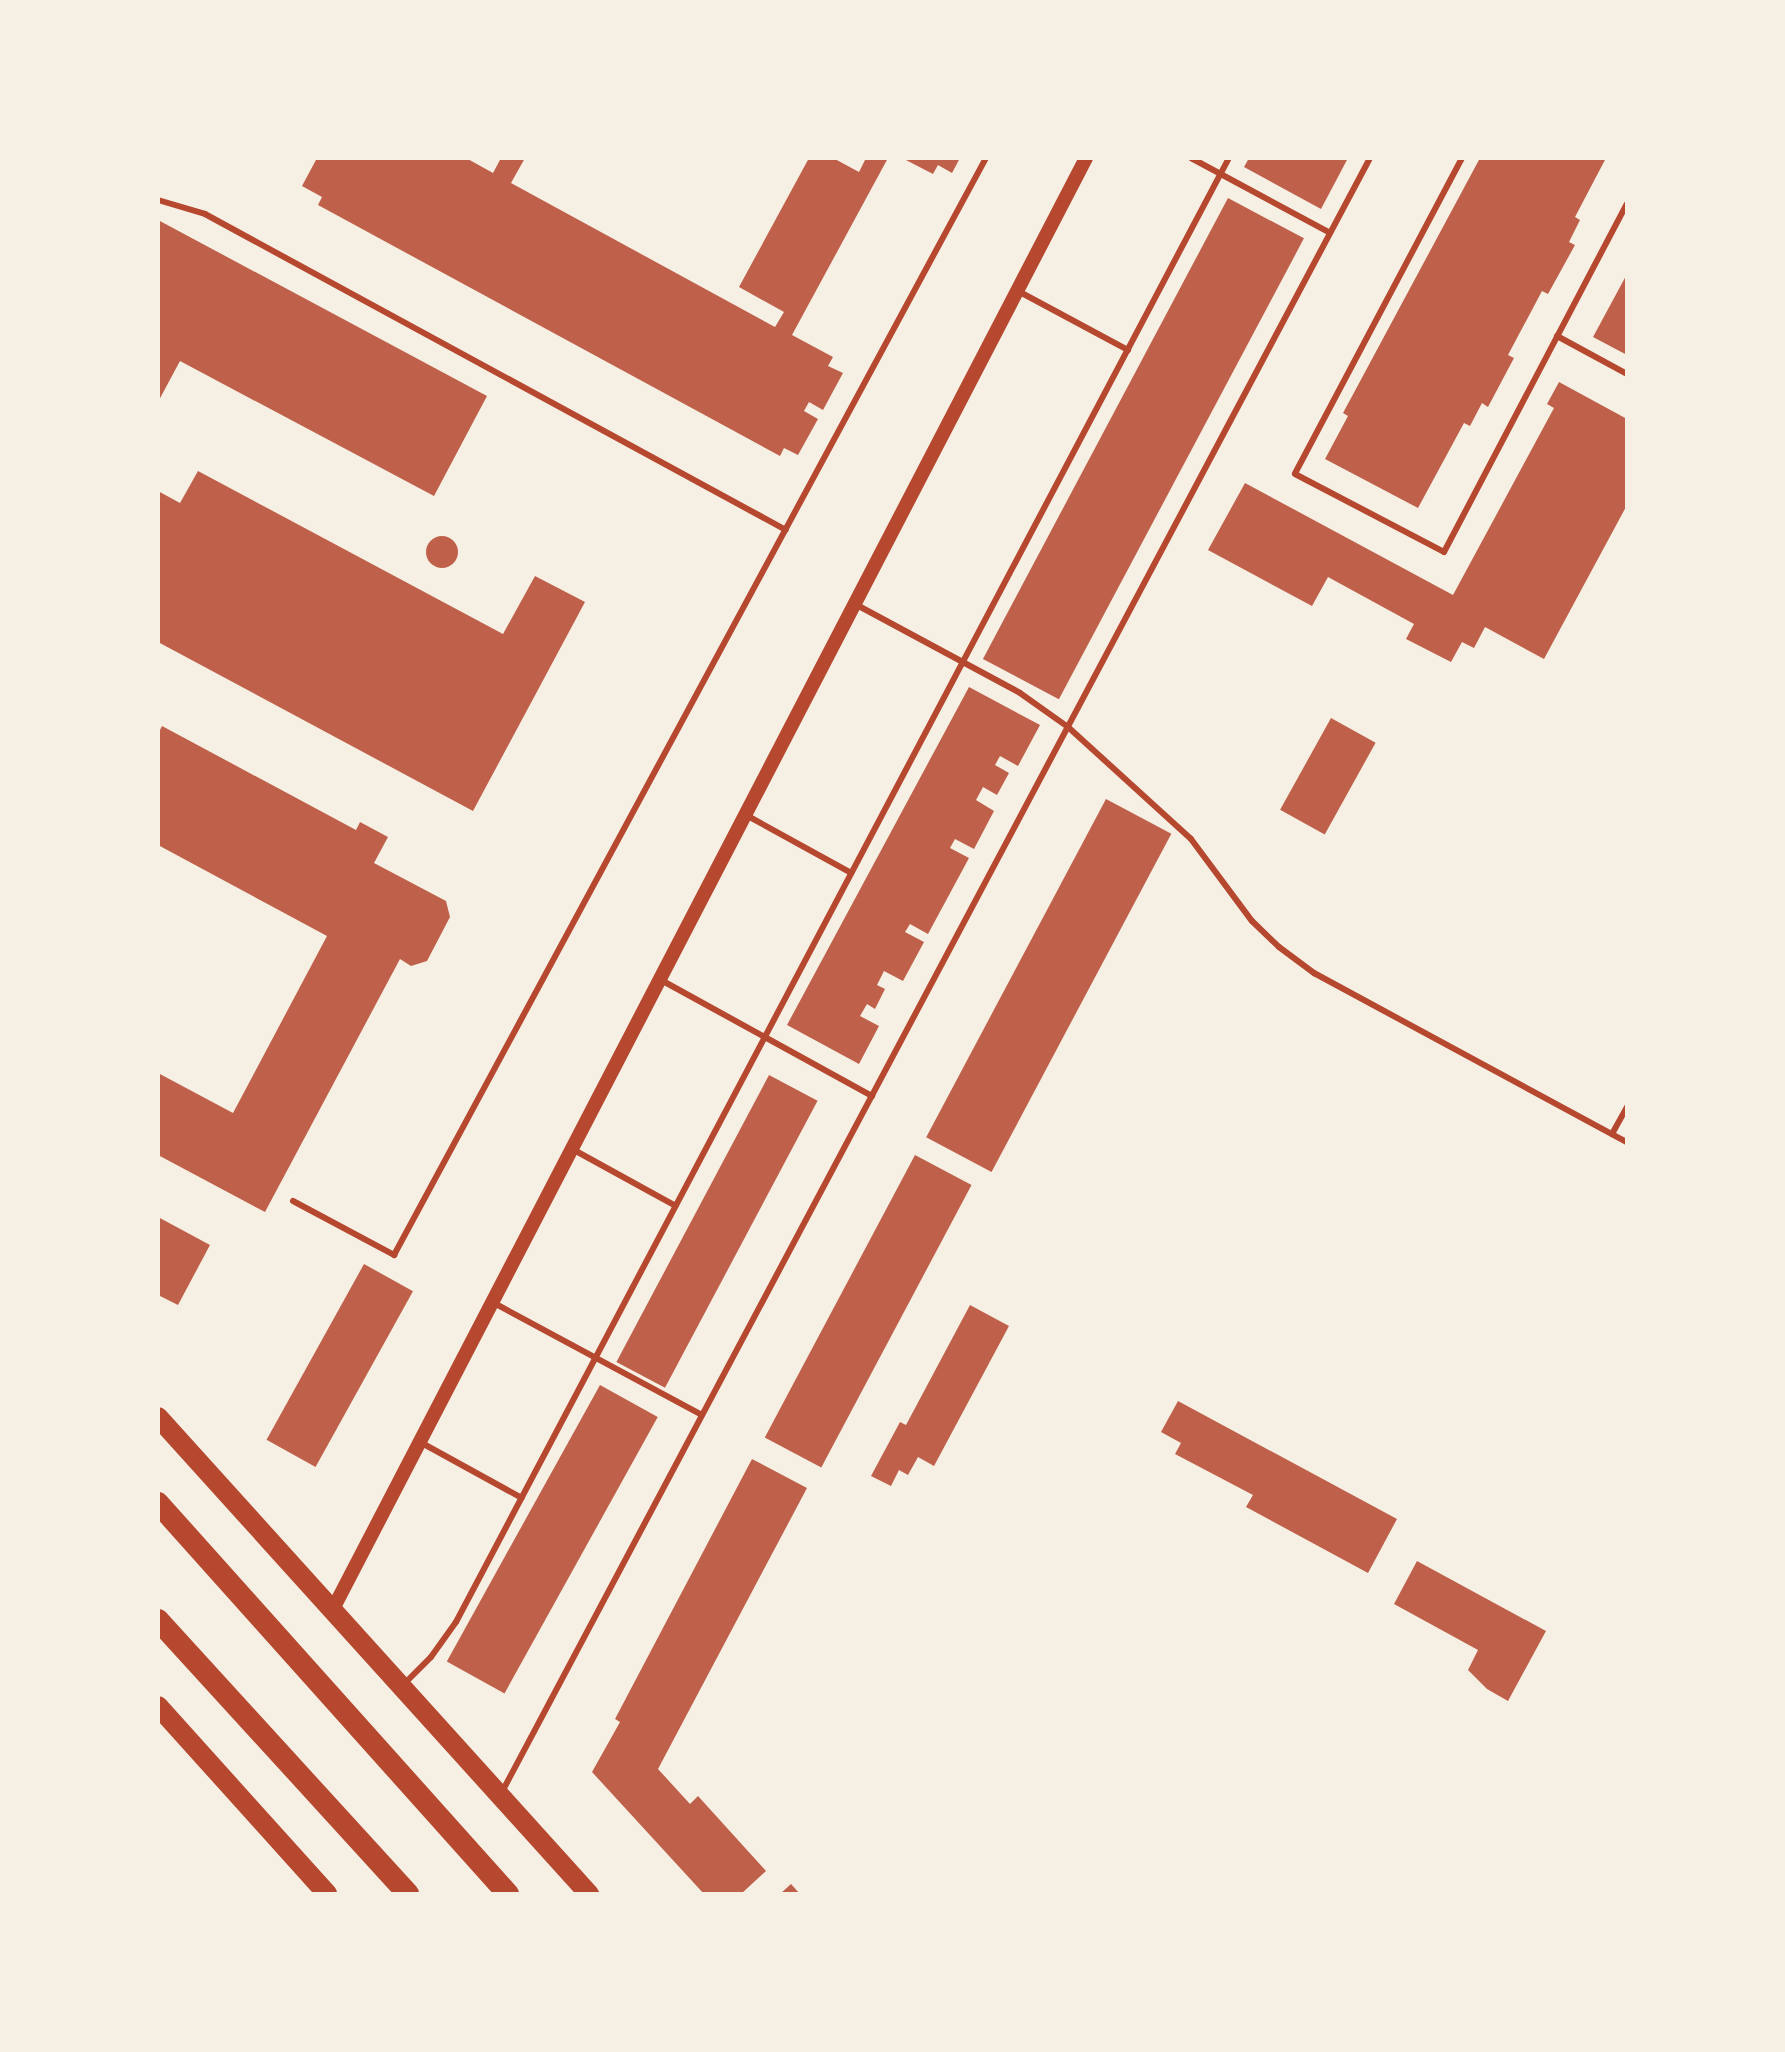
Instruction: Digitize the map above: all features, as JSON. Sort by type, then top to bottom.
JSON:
[{"type":"highway","points":[[158,1503],[508,1894]]},
{"type":"highway","points":[[158,1620],[408,1894]]},
{"type":"main road","points":[[158,1417],[589,1894]]},
{"type":"main road","points":[[158,1706],[327,1894]]},
{"type":"street","points":[[333,1609],[1086,158]]},
{"type":"lane","points":[[293,1201],[394,1255],[986,158]]},
{"type":"lane","points":[[1191,158],[1330,233]]},
{"type":"lane","points":[[401,1687],[431,1657],[456,1622],[1229,158]]},
{"type":"lane","points":[[499,1797],[1370,158]]},
{"type":"lane","points":[[1462,158],[1295,474],[1444,552],[1627,204]]},
{"type":"lane","points":[[158,200],[205,214],[786,530]]},
{"type":"lane","points":[[1017,291],[1128,350]]},
{"type":"lane","points":[[1557,336],[1627,374]]},
{"type":"lane","points":[[855,604],[1020,693],[1068,727],[1191,839],[1252,921],[1279,947],[1314,973],[1627,1142]]},
{"type":"lane","points":[[746,815],[851,873]]},
{"type":"lane","points":[[660,979],[872,1096]]},
{"type":"lane","points":[[1612,1134],[1627,1107]]},
{"type":"lane","points":[[572,1149],[676,1206]]},
{"type":"lane","points":[[493,1302],[702,1415]]},
{"type":"lane","points":[[420,1442],[522,1498]]},
{"type":"building","points":[[317,158],[466,158],[493,173],[501,158],[525,158],[511,183],[775,327],[784,312],[739,287],[809,158],[833,158],[859,172],[866,158],[888,158],[792,335],[833,357],[828,366],[843,373],[823,410],[809,402],[804,411],[818,419],[798,455],[784,448],[780,456],[318,205],[322,197],[302,186]]},
{"type":"building","points":[[902,158],[960,158],[952,173],[938,165],[933,174]]},
{"type":"building","points":[[1249,158],[1348,158],[1321,209],[1244,167]]},
{"type":"building","points":[[1480,158],[1606,158],[1575,217],[1580,220],[1569,242],[1575,245],[1548,294],[1542,291],[1508,355],[1514,358],[1488,407],[1482,403],[1470,426],[1464,423],[1418,508],[1325,459],[1348,416],[1343,413]]},
{"type":"building","points":[[1228,198],[1304,238],[1059,699],[983,659]]},
{"type":"building","points":[[158,220],[487,396],[434,496],[180,361],[158,402]]},
{"type":"building","points":[[1627,274],[1627,355],[1593,337]]},
{"type":"building","points":[[1559,382],[1627,419],[1627,505],[1544,659],[1485,627],[1474,648],[1462,642],[1451,662],[1406,639],[1414,624],[1328,577],[1312,606],[1208,550],[1245,483],[1453,595],[1554,408],[1547,404]]},
{"type":"building","points":[[198,471],[503,634],[535,576],[585,602],[473,811],[158,642],[158,491],[180,503]]},
{"type":"building","points":[[442,536],[454,540],[458,552],[454,564],[442,568],[430,564],[426,552],[430,540]]},
{"type":"building","points":[[969,687],[1040,725],[1018,766],[1000,756],[995,765],[1009,773],[997,795],[983,787],[976,800],[994,811],[974,849],[955,839],[950,848],[969,858],[928,934],[910,924],[905,932],[924,942],[903,981],[884,971],[877,985],[885,989],[875,1009],[867,1004],[860,1016],[879,1026],[859,1064],[787,1025]]},
{"type":"building","points":[[1331,718],[1376,743],[1325,835],[1280,810]]},
{"type":"building","points":[[162,726],[356,830],[360,822],[388,837],[374,863],[446,901],[450,917],[427,961],[411,966],[400,959],[265,1212],[158,1155],[158,1073],[233,1113],[327,936],[158,845],[158,734]]},
{"type":"building","points":[[1106,799],[1171,834],[992,1172],[926,1137]]},
{"type":"building","points":[[769,1075],[818,1101],[665,1388],[616,1362]]},
{"type":"building","points":[[915,1155],[972,1185],[821,1468],[765,1438]]},
{"type":"building","points":[[158,1217],[210,1245],[178,1305],[158,1295]]},
{"type":"building","points":[[364,1264],[413,1291],[316,1467],[267,1440]]},
{"type":"building","points":[[970,1305],[1009,1326],[934,1466],[918,1457],[908,1475],[899,1470],[891,1486],[871,1476],[900,1422],[906,1425]]},
{"type":"building","points":[[600,1385],[658,1417],[505,1693],[447,1661]]},
{"type":"building","points":[[1178,1401],[1397,1519],[1368,1573],[1246,1507],[1253,1495],[1175,1454],[1181,1443],[1161,1432]]},
{"type":"building","points":[[752,1459],[807,1488],[658,1769],[690,1804],[698,1796],[766,1871],[741,1894],[704,1894],[592,1772],[620,1722],[615,1719]]},
{"type":"building","points":[[1417,1561],[1546,1631],[1508,1701],[1487,1689],[1468,1670],[1478,1650],[1394,1604]]},
{"type":"building","points":[[791,1884],[800,1894],[780,1894]]}]
